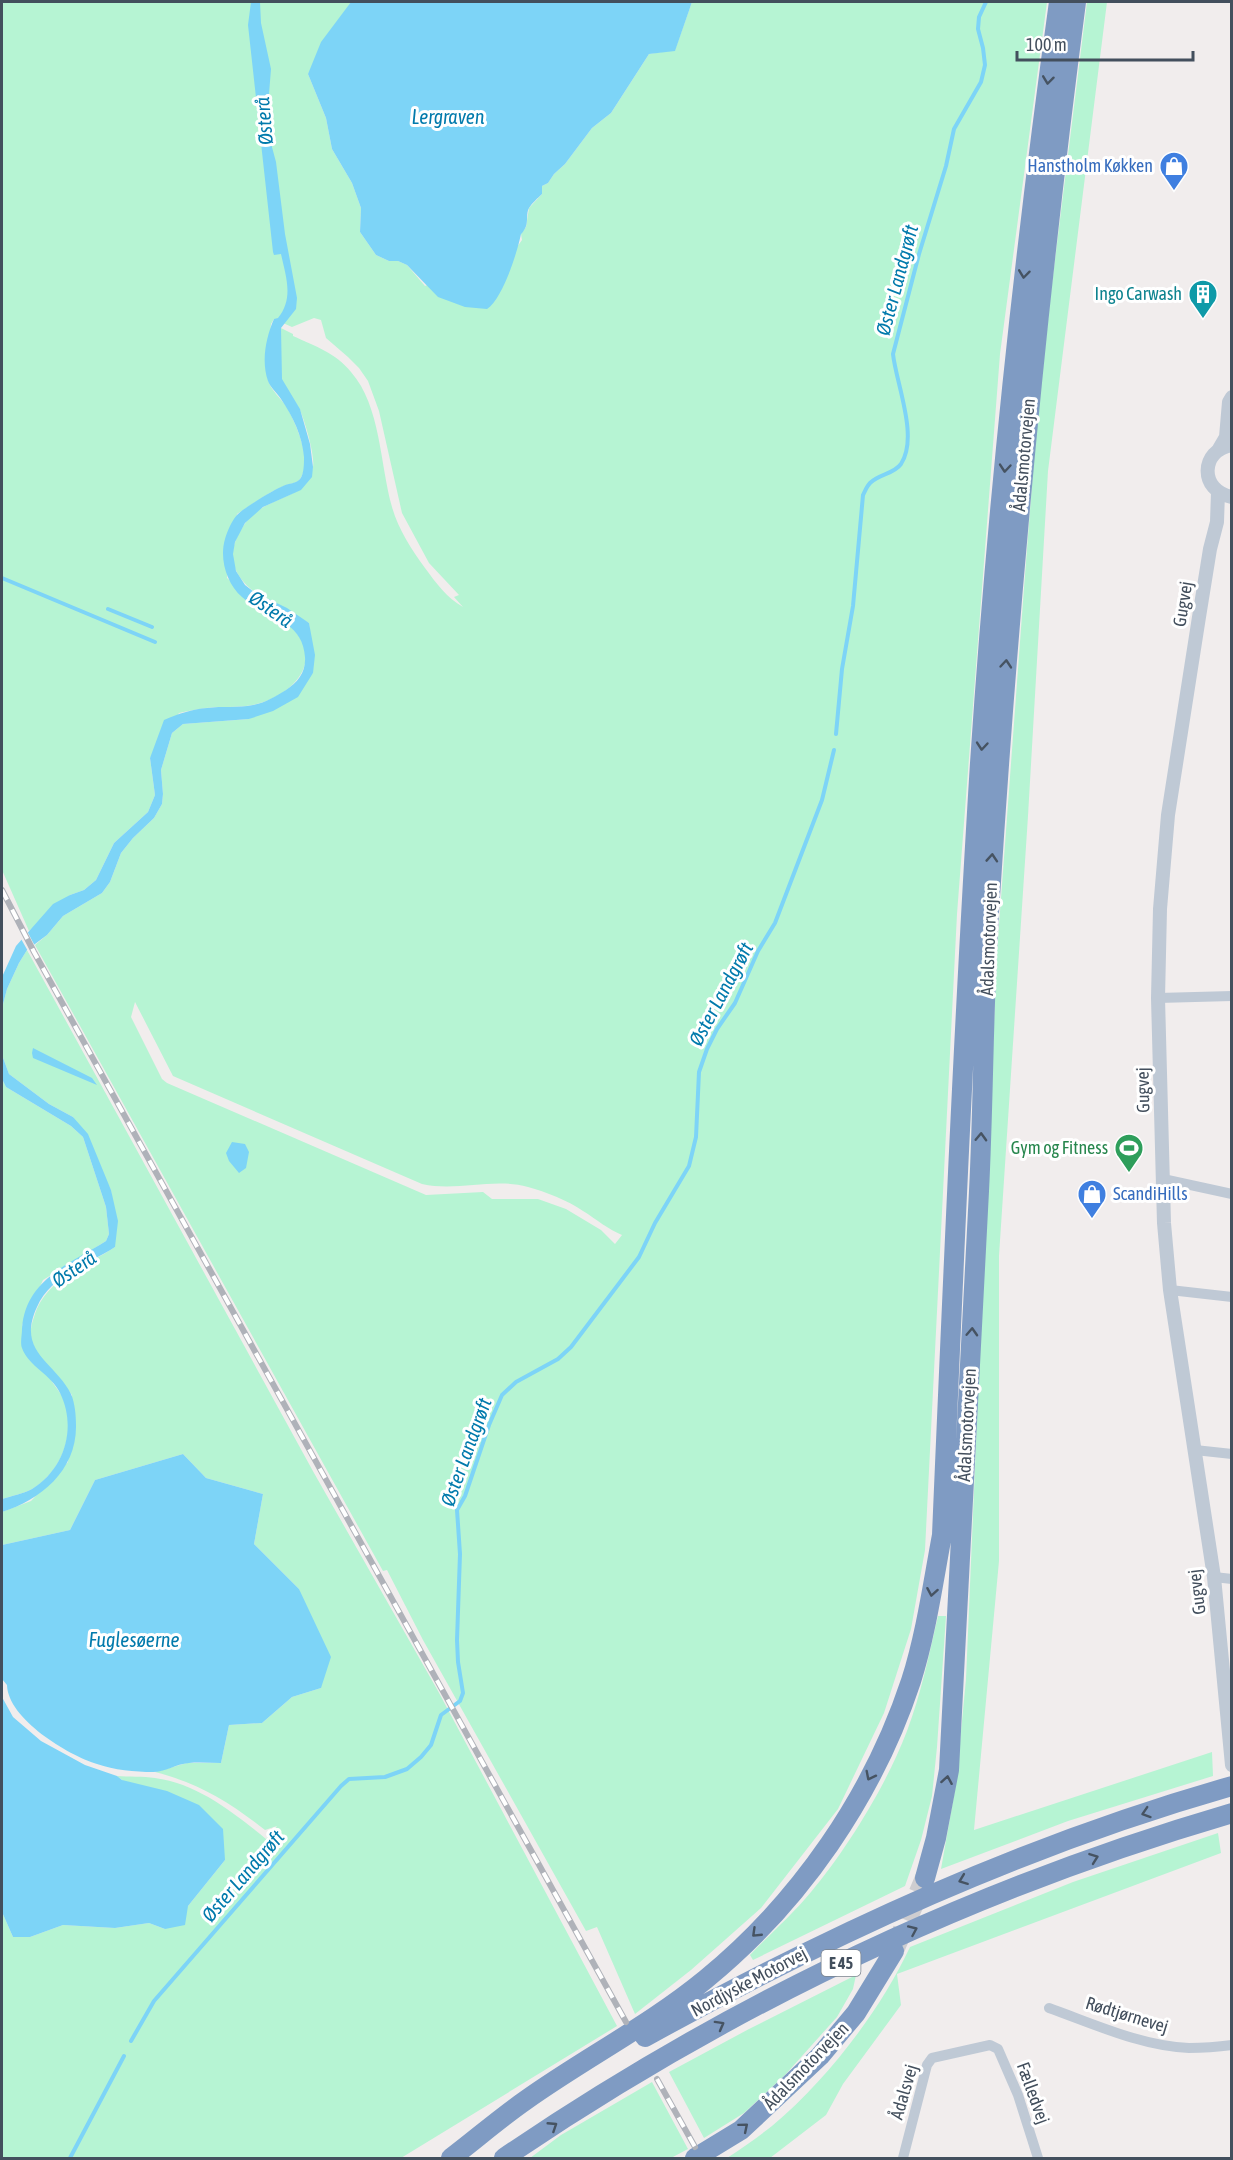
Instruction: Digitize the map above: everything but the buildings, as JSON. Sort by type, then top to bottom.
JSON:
[{"type":"highway","name":"Ådalsmotorvejen","points":[[451,2158],[526,2099],[664,2012],[707,1979],[760,1929],[799,1885],[833,1841],[886,1744],[911,1681],[928,1613],[942,1535],[981,761],[1020,310],[1059,2]]},
{"type":"highway","name":"Ådalsmotorvejen","points":[[925,1878],[936,1838],[949,1770],[979,1189],[989,904],[1004,691],[1021,482],[1043,261],[1076,2]]},
{"type":"highway","name":"Nordjyske Motorvej","points":[[458,2158],[532,2108],[644,2038],[794,1957],[946,1887],[1112,1824],[1232,1786]]},
{"type":"highway","name":"Nordjyske Motorvej","points":[[504,2158],[580,2107],[658,2060],[804,1981],[878,1945],[1038,1878],[1232,1813]]},
{"type":"highway","name":"Ådalsmotorvejen","points":[[694,2158],[741,2130],[820,2056],[856,2013],[894,1951]]},
{"type":"street","points":[[1225,494],[1209,481],[1208,467],[1210,460],[1225,447],[1229,402],[1232,397]]},
{"type":"street","name":"Gugvej","points":[[1225,494],[1217,522],[1199,617],[1169,806],[1160,919],[1158,998],[1163,1179],[1170,1290],[1214,1577],[1232,1765]]},
{"type":"street","name":"Gugvej","points":[[1217,522],[1232,501]]},
{"type":"street","points":[[1158,998],[1232,996]]},
{"type":"street","points":[[1163,1179],[1232,1194]]},
{"type":"street","points":[[1170,1290],[1232,1297]]},
{"type":"street","points":[[1195,1449],[1232,1454]]},
{"type":"street","points":[[1214,1577],[1232,1579]]},
{"type":"street","name":"Rødtjørnevej","points":[[1049,2008],[1157,2044],[1189,2048],[1232,2045]]},
{"type":"street","name":"Ådalsvej","points":[[903,2158],[927,2065],[932,2058],[990,2045]]},
{"type":"street","name":"Fælledvej","points":[[990,2045],[998,2049],[1018,2095],[1038,2158]]},
{"type":"green space","points":[[2,2],[351,2],[308,74],[326,118],[332,149],[352,183],[361,208],[360,232],[376,255],[407,265],[425,286],[517,247],[526,227],[529,208],[542,194],[542,186],[548,183],[565,164],[592,128],[611,113],[649,54],[675,50],[692,2],[1047,2],[1000,354],[957,914],[925,1550],[911,1629],[884,1713],[838,1809],[761,1908],[691,1970],[635,2014],[597,1927],[586,1931],[423,1640],[387,1570],[383,1571],[35,945],[63,916],[102,893],[110,882],[121,853],[154,818],[162,804],[161,770],[172,733],[183,724],[249,719],[313,673],[309,623],[252,590],[241,579],[234,566],[233,552],[238,535],[245,523],[262,508],[300,489],[310,476],[313,467],[311,447],[302,415],[281,378],[281,328],[339,360],[361,386],[374,419],[388,491],[398,523],[410,547],[433,579],[447,595],[463,607],[454,597],[459,595],[429,563],[402,513],[379,411],[368,381],[359,368],[326,338],[321,320],[314,318],[292,327],[274,319],[271,324],[268,379],[271,387],[288,409],[299,433],[304,453],[304,471],[297,482],[272,492],[237,514],[227,578],[261,607],[284,621],[295,631],[304,648],[306,660],[303,671],[287,690],[264,702],[179,713],[150,758],[155,795],[148,812],[114,843],[96,880],[84,890],[70,895],[29,931],[2,870]],"holes":[[[135,1002],[173,1076],[422,1184],[449,1186],[502,1183],[528,1187],[570,1203],[622,1235],[615,1244],[601,1230],[566,1209],[538,1199],[492,1199],[483,1192],[426,1195],[167,1083],[162,1079],[131,1017]]]},
{"type":"green space","points":[[1087,2],[1107,2],[1048,471],[999,1256],[999,1561],[974,1830],[1212,1752],[1213,1776],[1068,1821],[941,1869],[956,1784],[966,1679],[997,952],[1036,433]]},
{"type":"green space","points":[[27,950],[314,1473],[438,1691],[617,2026],[401,2158],[2,2158],[2,1912],[13,1937],[30,1937],[63,1925],[115,1928],[149,1923],[165,1929],[188,1906],[225,1860],[117,1776],[155,1778],[186,1786],[228,1809],[266,1839],[277,1826],[265,1830],[239,1810],[200,1788],[155,1772],[187,1763],[221,1763],[229,1725],[262,1723],[292,1697],[321,1688],[299,1589],[254,1544],[263,1494],[206,1478],[183,1454],[95,1480],[70,1530],[2,1545],[2,1512],[31,1501],[68,1462],[72,1395],[36,1351],[31,1334],[34,1317],[39,1304],[57,1283],[115,1247],[111,1190],[73,1117],[49,1104],[9,1074],[2,1055],[2,1008],[7,989]]},
{"type":"green space","points":[[2,1079],[6,1087],[71,1126],[83,1137],[106,1207],[109,1234],[106,1241],[43,1280],[22,1325],[42,1365],[64,1401],[67,1413],[67,1438],[58,1462],[42,1481],[28,1491],[2,1499]]},
{"type":"green space","points":[[938,1616],[946,1616],[932,1796],[921,1840],[905,1886],[753,1960],[750,1955],[796,1909],[825,1875],[852,1836],[889,1772],[912,1717]]},
{"type":"green space","points":[[1218,1833],[1221,1853],[897,1974],[901,2005],[843,2084],[826,2115],[770,2158],[727,2158],[772,2126],[813,2088],[868,2020],[884,1996],[910,1947],[1073,1882]]},
{"type":"green space","points":[[856,1975],[853,1989],[837,2017],[785,2075],[744,2113],[704,2138],[669,2072]]},
{"type":"green space","points":[[652,2082],[688,2149],[671,2158],[530,2158],[561,2135]]},
{"type":"water","name":"Østerå","points":[[251,2],[260,2],[261,23],[271,69],[267,119],[297,298],[296,309],[281,328],[282,379],[300,409],[310,444],[313,467],[312,477],[301,490],[263,507],[245,523],[235,542],[233,554],[236,571],[245,585],[309,623],[315,655],[313,673],[298,697],[273,711],[249,719],[183,724],[172,733],[161,770],[162,804],[154,818],[121,853],[110,882],[102,893],[63,916],[47,935],[27,950],[7,989],[2,1008],[2,977],[16,946],[53,904],[84,890],[96,880],[114,843],[148,812],[155,795],[150,758],[164,720],[196,709],[262,703],[290,687],[298,680],[304,667],[303,645],[298,635],[290,627],[251,604],[237,592],[228,578],[223,555],[226,536],[237,515],[273,491],[298,481],[304,466],[303,449],[296,427],[269,383],[265,365],[265,349],[269,333],[274,319],[278,318],[286,303],[287,287],[281,254],[274,255],[273,252],[248,25]]},
{"type":"water","name":"Lergraven","points":[[351,2],[692,2],[675,51],[649,54],[611,113],[592,128],[565,164],[548,183],[542,186],[542,194],[528,210],[526,227],[521,234],[504,285],[487,309],[465,307],[438,297],[407,265],[376,255],[360,232],[361,208],[352,183],[332,149],[326,118],[308,74],[321,42]]},
{"type":"water","points":[[33,1048],[92,1078],[97,1085],[33,1058]]},
{"type":"water","name":"Østerå","points":[[2,1055],[9,1074],[49,1104],[73,1117],[88,1134],[111,1190],[118,1221],[115,1247],[61,1279],[43,1296],[37,1307],[31,1335],[34,1346],[71,1394],[76,1425],[75,1441],[70,1456],[54,1481],[30,1500],[2,1512],[2,1499],[32,1489],[53,1470],[65,1446],[67,1433],[65,1406],[60,1393],[52,1381],[29,1360],[22,1348],[25,1312],[31,1298],[51,1275],[106,1241],[109,1234],[106,1207],[83,1137],[71,1126],[6,1087],[2,1079]]},
{"type":"water","points":[[232,1142],[245,1144],[249,1152],[246,1168],[239,1173],[229,1161],[226,1153]]},
{"type":"water","name":"Fuglesøerne","points":[[183,1454],[206,1478],[263,1494],[254,1544],[299,1589],[331,1657],[321,1688],[292,1697],[262,1723],[229,1725],[221,1763],[189,1763],[153,1772],[110,1768],[71,1753],[56,1744],[28,1723],[10,1698],[7,1685],[2,1679],[2,1545],[70,1530],[95,1480]]},
{"type":"water","points":[[2,1697],[13,1717],[41,1741],[85,1765],[117,1776],[122,1780],[167,1791],[199,1805],[223,1829],[225,1860],[188,1906],[185,1925],[165,1929],[149,1923],[115,1928],[63,1925],[30,1937],[13,1937],[2,1912]]},
{"type":"pier","points":[[26,929],[36,948],[29,953],[20,937]]},
{"type":"waterway","name":"Øster Landgrøft","points":[[836,734],[842,669],[853,606],[863,495],[874,480],[898,467],[906,453],[907,425],[893,354],[919,254],[946,166],[954,129],[981,82],[985,65],[978,29],[979,17],[986,2]]},
{"type":"waterway","points":[[2,578],[155,642]]},
{"type":"waterway","points":[[108,609],[152,627]]},
{"type":"waterway","name":"Øster Landgrøft","points":[[131,2041],[154,2001],[341,1786],[349,1779],[385,1777],[407,1769],[431,1745],[441,1715],[460,1701],[463,1693],[457,1640],[460,1554],[457,1510],[465,1496],[489,1425],[502,1395],[516,1382],[558,1359],[571,1347],[639,1257],[655,1223],[689,1166],[696,1137],[699,1072],[707,1049],[717,1029],[735,1003],[758,951],[775,923],[822,800],[834,750]]},
{"type":"waterway","name":"Øster Landgrøft","points":[[70,2158],[124,2056]]},
{"type":"tunnel","points":[[895,1948],[925,1878]]},
{"type":"railway","points":[[2,890],[34,952],[626,2022]]},
{"type":"railway","points":[[657,2079],[695,2147]]},
{"type":"place","name":"Hanstholm Køkken","points":[[1174,192]]},
{"type":"place","name":"Ingo Carwash","points":[[1203,320]]},
{"type":"place","name":"Gym og Fitness","points":[[1129,1174]]},
{"type":"place","name":"ScandiHills","points":[[1092,1220]]}]
